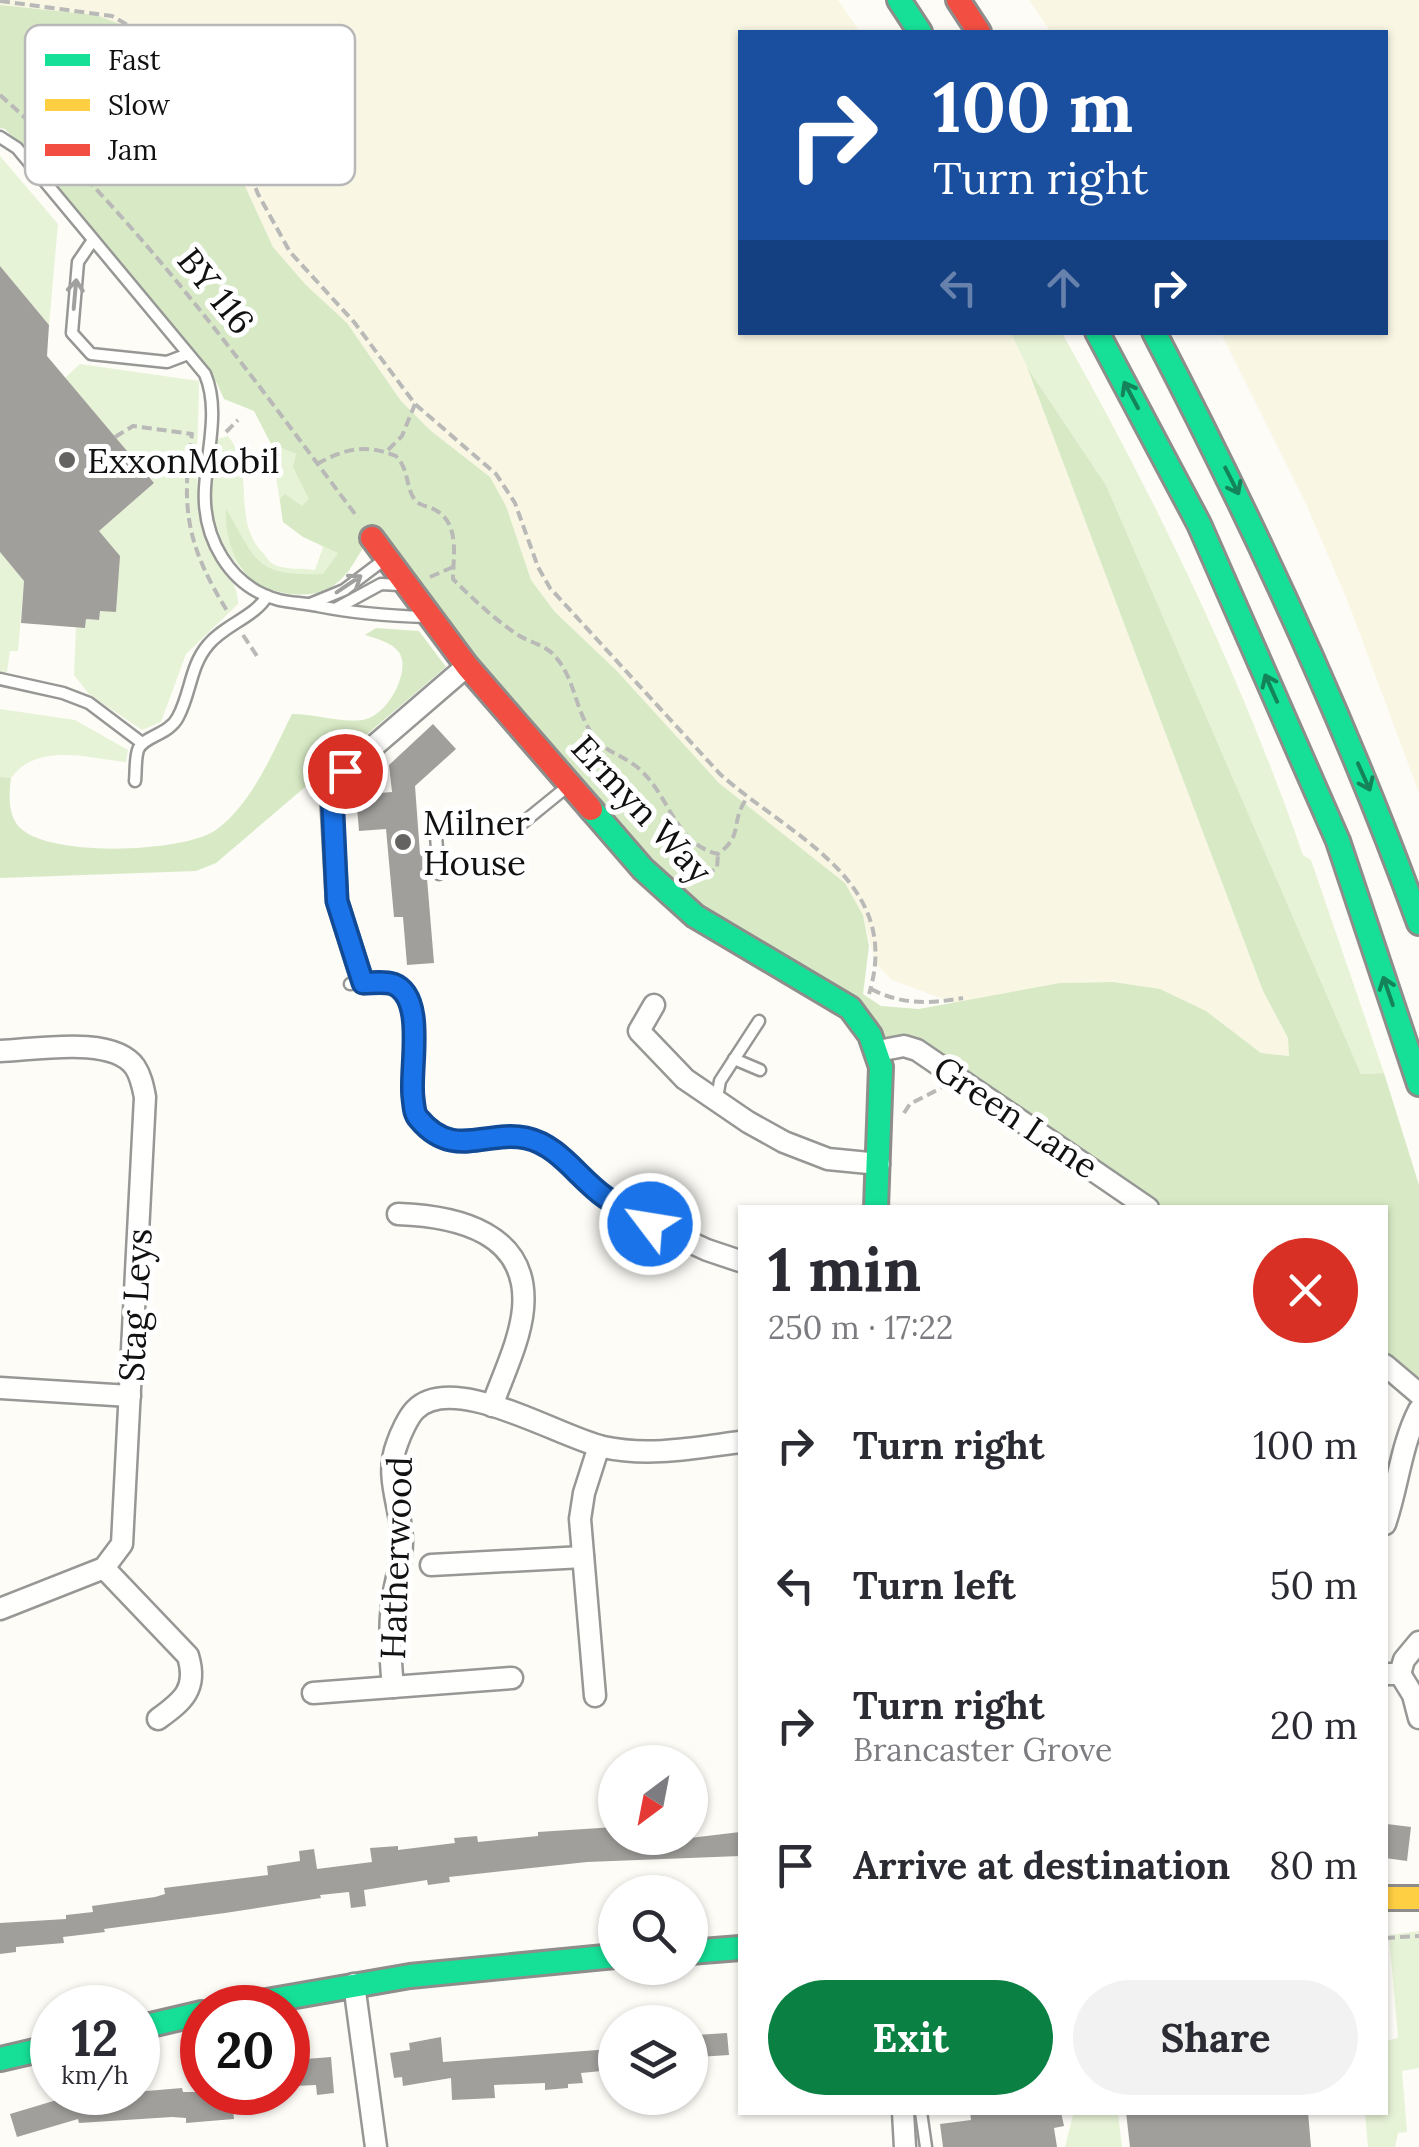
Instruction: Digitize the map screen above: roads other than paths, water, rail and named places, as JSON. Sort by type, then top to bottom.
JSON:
[{"type":"main road","points":[[899,0],[919,30]]},
{"type":"main road","points":[[958,0],[978,30]]},
{"type":"main road","points":[[1099,335],[1199,524],[1338,841],[1419,1084]]},
{"type":"main road","points":[[1156,335],[1235,485],[1383,820],[1419,923]]},
{"type":"main road","name":"Ermyn Way","points":[[372,538],[467,666],[643,869],[680,904],[857,1015],[878,1050],[881,1067],[876,1205]]},
{"type":"main road","points":[[1388,1898],[1419,1898]]},
{"type":"main road","points":[[708,1951],[738,1948]]},
{"type":"main road","points":[[310,1992],[487,1967],[598,1957]]},
{"type":"main road","points":[[0,2059],[30,2052]]},
{"type":"street","points":[[357,984],[337,901],[332,793],[345,771],[467,666]]},
{"type":"street","points":[[654,1004],[639,1032],[685,1079],[748,1122],[813,1154],[880,1164]]},
{"type":"street","name":"Green Lane","points":[[878,1050],[904,1046],[917,1050],[1144,1205]]},
{"type":"street","name":"Stag Leys","points":[[0,1051],[98,1047],[127,1059],[145,1097],[125,1529],[116,1555],[104,1568]]},
{"type":"street","points":[[398,1214],[432,1215],[473,1226],[492,1236],[520,1274],[522,1318],[492,1406]]},
{"type":"street","points":[[650,1224],[738,1259]]},
{"type":"street","points":[[1388,1368],[1419,1394]]},
{"type":"street","points":[[0,1388],[130,1396]]},
{"type":"street","name":"Hatherwood","points":[[394,1686],[390,1620],[402,1542],[392,1482],[396,1445],[415,1410],[431,1401],[466,1399],[599,1446],[662,1452],[738,1442]]},
{"type":"street","points":[[1388,1515],[1407,1436],[1419,1410]]},
{"type":"street","points":[[594,1696],[580,1519],[599,1446]]},
{"type":"street","points":[[431,1565],[583,1557]]},
{"type":"street","points":[[0,1609],[104,1568],[188,1656],[192,1670],[186,1698],[158,1719]]},
{"type":"street","points":[[1419,1642],[1393,1674],[1413,1695],[1419,1718]]},
{"type":"street","name":"Hatherwood","points":[[313,1694],[512,1678]]},
{"type":"street","points":[[354,1984],[376,2147]]},
{"type":"street","points":[[902,2115],[905,2147]]},
{"type":"lane","points":[[0,137],[25,158]]},
{"type":"lane","points":[[48,185],[205,374],[212,390],[204,507],[208,529],[228,567],[268,596],[362,614],[430,618]]},
{"type":"lane","points":[[94,240],[78,262],[72,333],[91,354],[167,362],[188,354]]},
{"type":"lane","points":[[310,604],[344,590],[386,558]]},
{"type":"lane","points":[[334,609],[382,584],[404,585]]},
{"type":"lane","points":[[135,781],[138,749],[142,743],[162,735],[177,719],[196,663],[206,647],[234,622],[262,605],[268,596]]},
{"type":"lane","points":[[0,679],[63,692],[89,703],[142,743]]},
{"type":"lane","points":[[439,874],[436,836],[440,832],[520,825],[568,786]]},
{"type":"lane","points":[[357,984],[390,983],[410,998],[414,1012],[412,1092],[416,1116],[432,1132],[453,1142],[525,1138],[544,1145],[605,1197],[650,1224]]},
{"type":"lane","points":[[716,1098],[720,1081],[759,1021]]},
{"type":"lane","points":[[734,1059],[760,1070]]},
{"type":"lane","points":[[921,2115],[926,2147]]},
{"type":"place","name":"ExxonMobil","points":[[67,460]]},
{"type":"place","name":"Milner House","points":[[403,842]]}]
